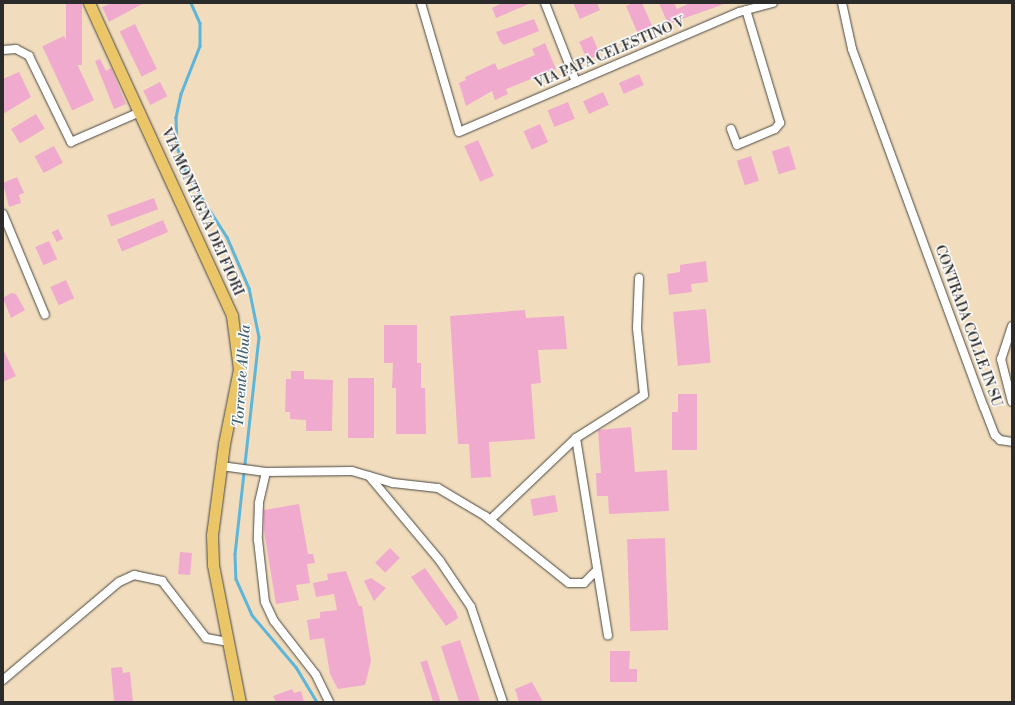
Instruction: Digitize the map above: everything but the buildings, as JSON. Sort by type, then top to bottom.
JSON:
[{"type":"main road","name":"VIA MONTAGNA DEI FIORI","points":[[89,3],[232,316],[239,369],[224,444],[226,466],[212,535],[213,565],[240,702]]},
{"type":"street","name":"VIA PAPA CELESTINO V","points":[[421,3],[459,132],[746,10],[773,3]]},
{"type":"street","points":[[545,3],[576,82]]},
{"type":"street","name":"CONTRADA COLLE IN SU","points":[[842,3],[852,50],[995,435],[1000,440],[1012,442]]},
{"type":"street","points":[[731,129],[737,145],[774,129],[780,122],[746,10]]},
{"type":"street","points":[[3,50],[16,49],[29,56],[71,142],[140,112]]},
{"type":"street","points":[[4,219],[46,316]]},
{"type":"street","points":[[490,520],[576,438],[644,395],[637,328],[639,278]]},
{"type":"street","name":"CONTRADA COLLE IN SU","points":[[1012,326],[1001,358],[1012,402]]},
{"type":"street","points":[[576,438],[596,571],[608,635]]},
{"type":"street","points":[[226,466],[262,471],[352,471],[393,482],[438,488],[490,520],[569,583],[584,583],[596,571]]},
{"type":"street","points":[[262,471],[258,503],[258,540],[265,602],[274,621],[316,675],[329,702]]},
{"type":"street","points":[[368,475],[440,561],[471,607],[503,702]]},
{"type":"street","points":[[3,680],[119,582],[134,575],[162,581],[206,638],[228,642]]},
{"type":"waterway","name":"Torrente Albula","points":[[191,3],[200,23],[200,46],[181,94],[176,117],[177,147],[187,175],[227,237],[249,288],[259,337],[235,554],[236,579],[252,615],[296,667],[317,702]]}]
